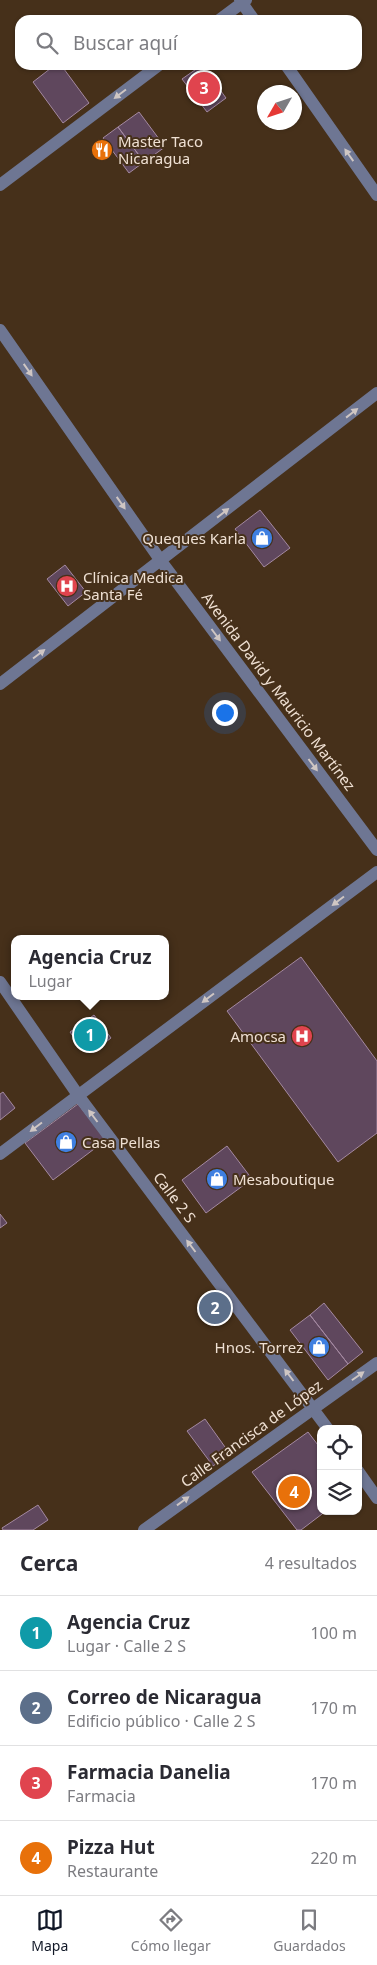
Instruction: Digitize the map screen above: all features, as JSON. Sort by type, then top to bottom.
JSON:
[{"type":"street","points":[[225,15],[242,1],[251,15]]},
{"type":"street","points":[[0,184],[152,70]]},
{"type":"street","points":[[290,70],[377,195]]},
{"type":"street","name":"Avenida David y Mauricio Martínez","points":[[0,330],[161,561],[377,850]]},
{"type":"street","points":[[0,684],[377,393]]},
{"type":"street","points":[[0,1154],[377,872]]},
{"type":"street","name":"Calle 2 S","points":[[0,982],[11,998]]},
{"type":"street","name":"Calle 2 S","points":[[12,1000],[78,1095],[325,1425]]},
{"type":"street","name":"Calle Francisca de López","points":[[144,1530],[377,1362]]},
{"type":"street","points":[[362,1477],[377,1498]]},
{"type":"building","points":[[49,70],[65,70],[89,103],[63,123],[33,82]]},
{"type":"building","points":[[195,70],[206,70],[226,98],[207,112],[182,79]]},
{"type":"building","points":[[139,112],[165,147],[144,162],[118,127]]},
{"type":"building","points":[[118,127],[144,162],[129,173],[103,138]]},
{"type":"building","name":"Queques Karla","points":[[260,510],[290,548],[264,567],[235,529]]},
{"type":"building","name":"Clínica Medica Santa Fé","points":[[65,565],[86,592],[68,606],[47,579]]},
{"type":"building","name":"Amocsa","points":[[301,957],[377,1061],[377,1133],[338,1162],[227,1011]]},
{"type":"building","points":[[94,1015],[111,1038],[94,1051],[82,1049],[70,1032]]},
{"type":"building","points":[[3,1092],[15,1108],[0,1120],[0,1094]]},
{"type":"building","name":"Casa Pellas","points":[[78,1104],[106,1140],[53,1180],[25,1143]]},
{"type":"building","name":"Mesaboutique","points":[[227,1146],[252,1179],[206,1213],[182,1180]]},
{"type":"building","points":[[0,1214],[7,1223],[0,1228]]},
{"type":"building","points":[[324,1303],[363,1352],[348,1364],[310,1315]]},
{"type":"building","name":"Hnos. Torrez","points":[[310,1315],[348,1364],[328,1380],[290,1330]]},
{"type":"building","points":[[205,1419],[230,1454],[213,1466],[187,1431]]},
{"type":"building","points":[[308,1432],[317,1444],[317,1515],[321,1515],[301,1530],[297,1530],[252,1472]]},
{"type":"building","points":[[38,1505],[48,1520],[33,1530],[3,1530],[2,1528]]},
{"type":"place","name":"Farmacia Danelia","points":[[204,88]]},
{"type":"place","name":"Master Taco Nicaragua","points":[[102,150]]},
{"type":"place","name":"Queques Karla","points":[[262,538]]},
{"type":"place","name":"Clínica Medica Santa Fé","points":[[67,586]]},
{"type":"place","name":"Agencia Cruz","points":[[90,1035]]},
{"type":"place","name":"Amocsa","points":[[302,1036]]},
{"type":"place","name":"Casa Pellas","points":[[66,1142]]},
{"type":"place","name":"Mesaboutique","points":[[217,1179]]},
{"type":"place","name":"Correo de Nicaragua","points":[[215,1308]]},
{"type":"place","name":"Hnos. Torrez","points":[[319,1347]]},
{"type":"place","name":"Pizza Hut","points":[[294,1492]]}]
